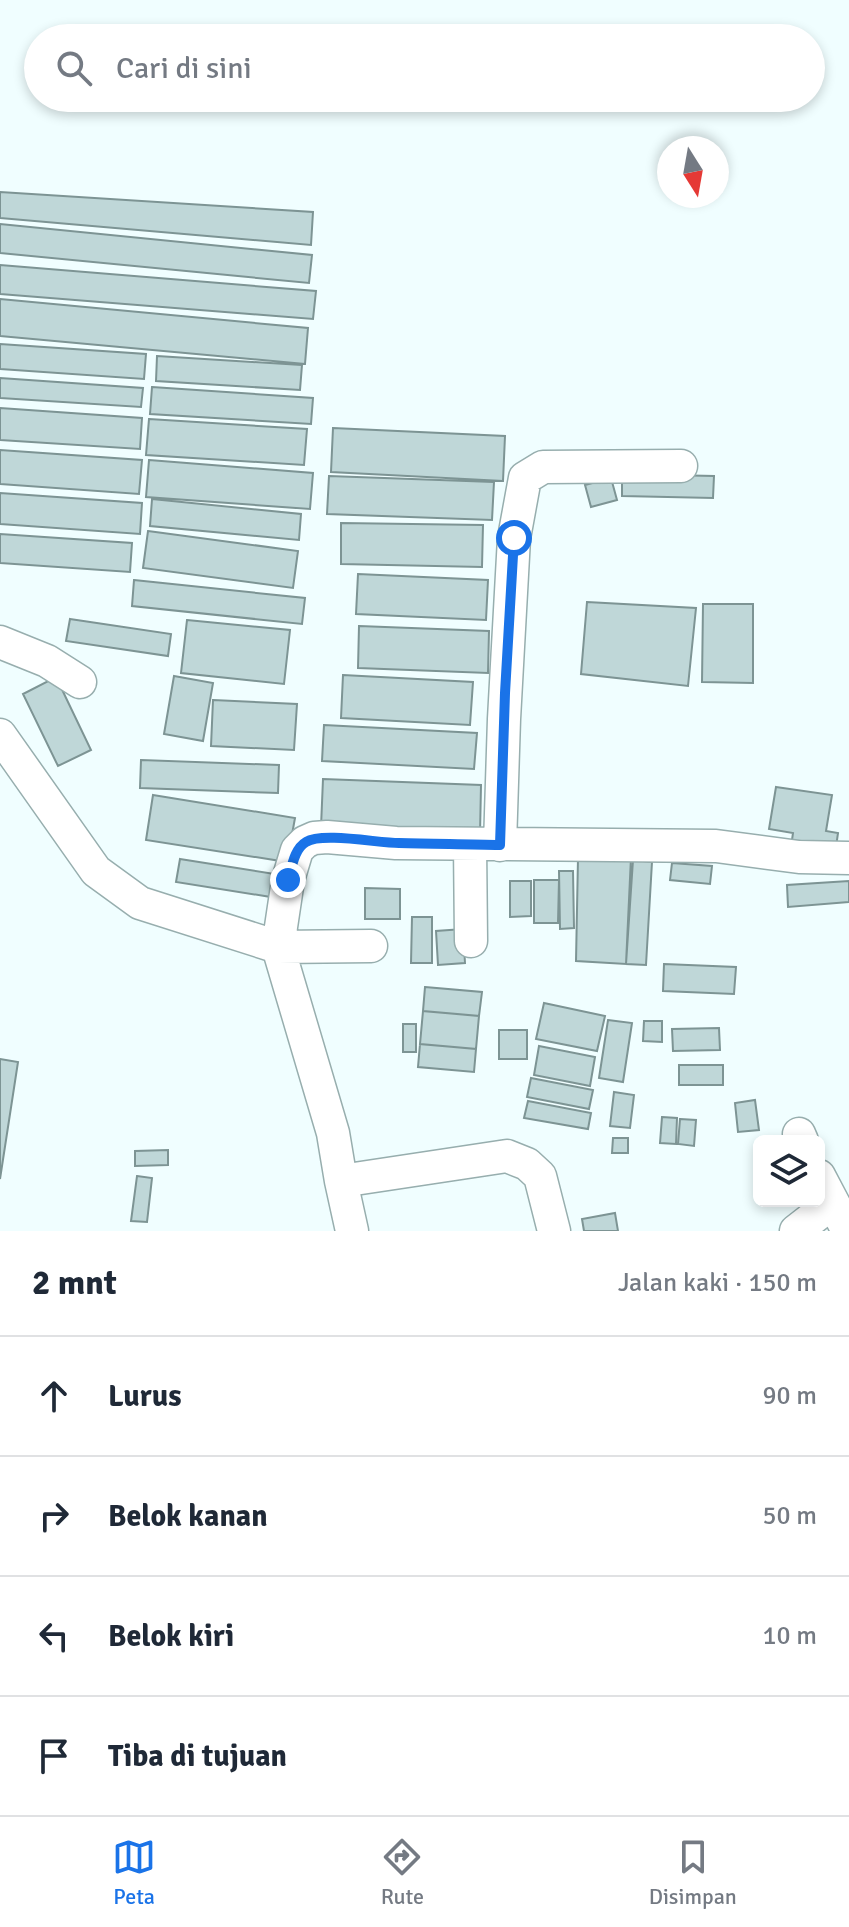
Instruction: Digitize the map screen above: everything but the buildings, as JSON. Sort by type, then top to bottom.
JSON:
[{"type":"street","points":[[471,941],[505,693],[514,538],[525,478],[543,467],[681,466]]},
{"type":"street","points":[[0,642],[47,661],[80,682]]},
{"type":"street","points":[[0,735],[96,871],[140,903],[278,947],[371,946]]},
{"type":"street","points":[[352,1231],[333,1133],[278,947],[288,880],[297,850],[305,842],[327,837],[396,843],[716,846],[799,857],[849,858]]},
{"type":"street","points":[[341,1181],[507,1156],[527,1164],[540,1176],[554,1231]]},
{"type":"street","points":[[796,1231],[826,1189],[848,1231]]},
{"type":"route","points":[[288,880],[297,850],[314,838],[500,845],[514,538]]}]
